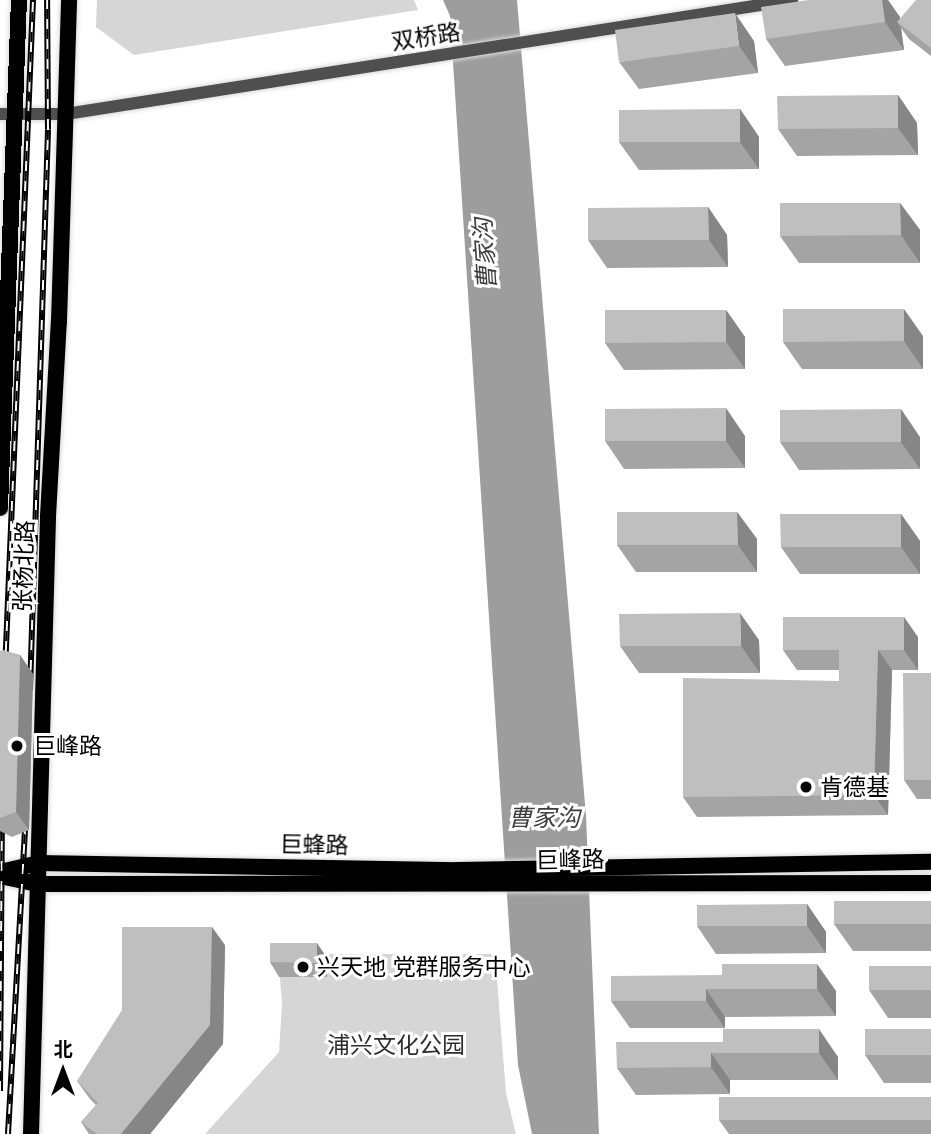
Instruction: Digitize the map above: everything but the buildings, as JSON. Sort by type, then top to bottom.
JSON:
[{"type":"main road","name":"张杨北路","points":[[0,508],[8,114],[19,0]]},
{"type":"main road","name":"张杨北路","points":[[31,1134],[37,884],[69,0]]},
{"type":"main road","name":"巨峰路","points":[[627,876],[931,862]]},
{"type":"main road","name":"巨蜂路","points":[[0,874],[38,863],[458,877]]},
{"type":"main road","name":"巨峰路","points":[[0,874],[37,884],[627,876],[931,883]]},
{"type":"street","name":"双桥路","points":[[8,114],[66,114],[792,0]]},
{"type":"green space","points":[[97,0],[414,0],[418,10],[134,55],[96,27]]},
{"type":"green space","name":"浦兴文化公园","points":[[278,954],[495,954],[506,1093],[516,1134],[205,1134],[279,1052],[282,1003]]},
{"type":"water","name":"曹家沟","points":[[443,0],[517,0],[586,816],[599,1134],[532,1134],[518,1065],[450,16]]},
{"type":"railway","points":[[5,671],[33,0]]},
{"type":"railway","points":[[30,690],[48,129],[47,0]]},
{"type":"railway","points":[[0,1091],[2,811]]},
{"type":"railway","points":[[8,1134],[26,813]]},
{"type":"place","name":"巨峰路","points":[[17,746]]},
{"type":"place","name":"肯德基","points":[[806,787]]},
{"type":"place","name":"兴天地 党群服务中心","points":[[303,967]]}]
